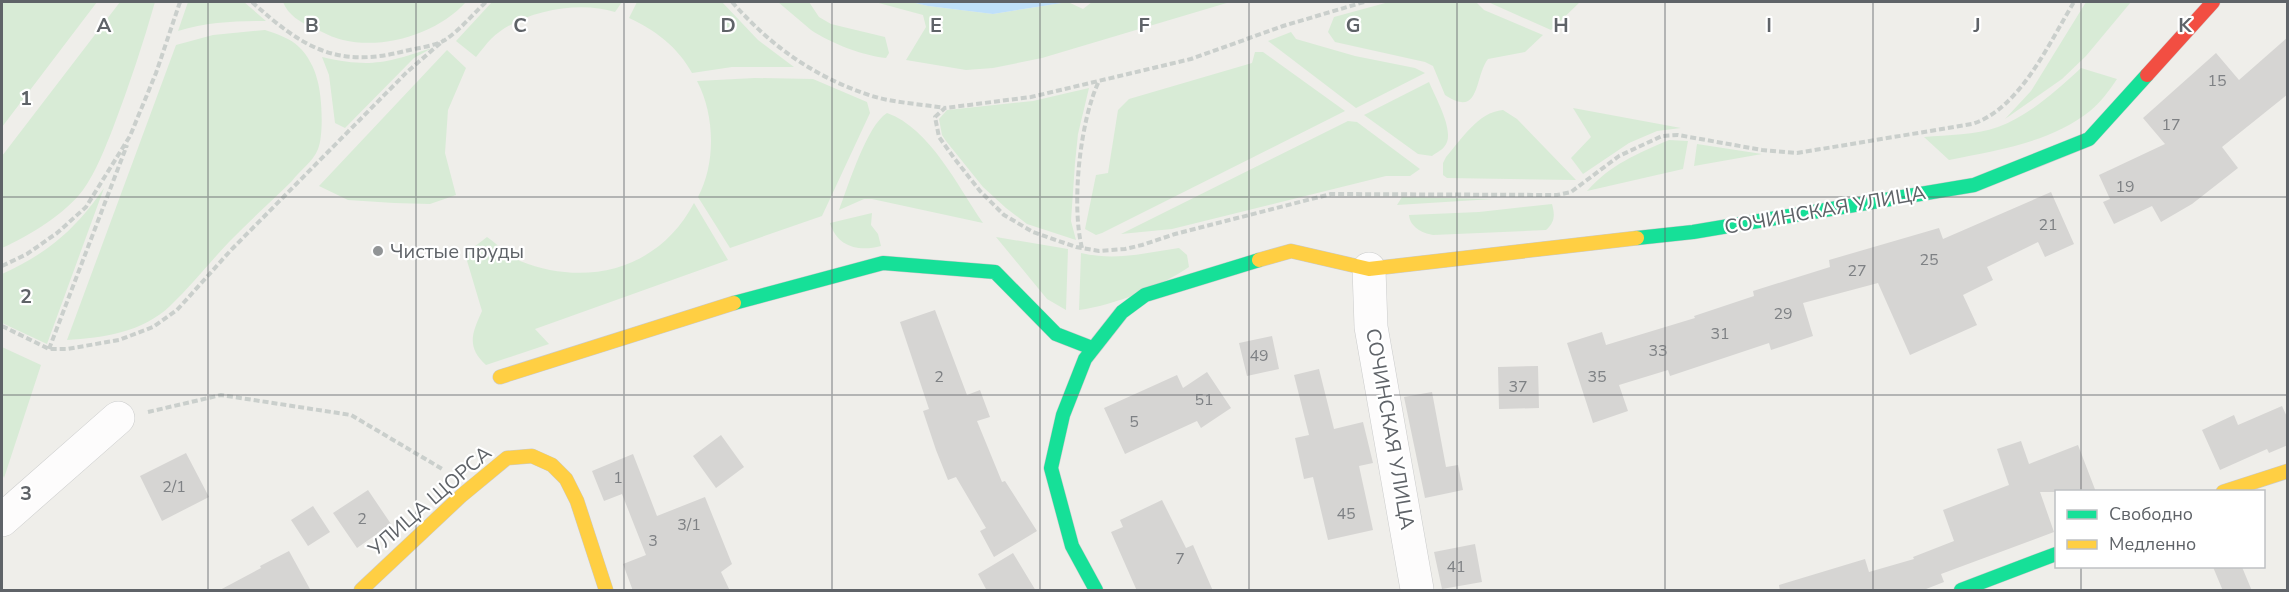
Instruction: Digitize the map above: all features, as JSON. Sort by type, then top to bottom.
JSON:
[{"type":"street","name":"СОЧИНСКАЯ УЛИЦА","points":[[1096,591],[1072,546],[1051,468],[1063,416],[1080,369],[1092,348],[1107,329],[1132,302],[1145,295],[1234,266],[1292,251],[1369,269],[1693,232],[1974,184],[2089,139],[2213,2]]},
{"type":"street","points":[[500,377],[760,295],[883,263],[995,272],[1056,334],[1092,348]]},
{"type":"street","name":"СОЧИНСКАЯ УЛИЦА","points":[[1369,269],[1371,327],[1417,589]]},
{"type":"street","points":[[2,520],[118,418]]},
{"type":"street","name":"УЛИЦА ЩОРСА","points":[[361,591],[472,487],[507,458],[532,456],[552,465],[566,480],[577,501],[606,591]]},
{"type":"street","points":[[2229,490],[2288,471]]},
{"type":"street","points":[[1961,591],[2055,554]]},
{"type":"path","points":[[49,349],[156,74],[180,2]]},
{"type":"path","points":[[252,2],[302,42],[330,54],[360,57],[387,56],[444,40]]},
{"type":"path","points":[[2,326],[49,349],[67,349],[119,340],[153,327],[177,310],[232,249],[399,81],[486,2]]},
{"type":"path","points":[[732,2],[757,29],[798,63],[872,96],[945,108],[1031,98],[1191,59],[1283,26],[1364,2]]},
{"type":"path","points":[[945,108],[935,117],[939,137],[980,191],[1004,215],[1019,225],[1048,238],[1082,248],[1099,251],[1125,249],[1330,194],[1557,195],[1571,192],[1619,156],[1662,136],[1678,135],[1762,150],[1797,153],[1972,124],[1985,120],[1997,112],[2021,88],[2074,2]]},
{"type":"path","points":[[1082,248],[1077,220],[1081,151],[1089,108],[1099,80]]},
{"type":"path","points":[[2,266],[27,254],[57,233],[86,207],[130,136]]},
{"type":"path","points":[[118,418],[221,395],[351,416],[472,487]]},
{"type":"green space","points":[[2,2],[97,2],[2,127]]},
{"type":"green space","points":[[120,2],[155,2],[125,96],[96,168],[83,190],[67,208],[35,231],[2,248],[2,156]]},
{"type":"green space","points":[[188,2],[244,2],[266,21],[222,23],[178,31]]},
{"type":"green space","points":[[283,2],[466,2],[454,13],[426,30],[393,41],[359,43],[328,35],[308,26],[295,18]]},
{"type":"green space","points":[[492,2],[622,2],[615,12],[584,7],[567,8],[550,10],[517,21],[491,39],[476,57],[456,41]]},
{"type":"green space","points":[[637,2],[722,2],[758,40],[794,67],[732,67],[692,73],[680,55],[665,40],[629,18]]},
{"type":"green space","points":[[778,2],[809,2],[819,17],[831,24],[885,37],[889,53],[886,58],[877,57],[837,44],[811,30]]},
{"type":"green space","points":[[875,2],[911,2],[993,14],[1068,2],[1083,9],[1092,2],[1230,2],[1042,58],[993,68],[966,70],[906,60],[926,27],[923,15]]},
{"type":"green space","points":[[1389,2],[1476,2],[1484,10],[1543,35],[1525,52],[1488,59],[1471,99],[1465,102],[1457,101],[1445,95],[1433,66],[1425,62],[1335,42],[1328,32],[1334,17]]},
{"type":"green space","points":[[1488,2],[1580,2],[1551,30]]},
{"type":"green space","points":[[2086,2],[2131,2],[2086,56],[2062,79],[2005,119],[2031,91]]},
{"type":"green space","points":[[265,30],[295,44],[305,54],[314,71],[319,86],[322,114],[320,143],[316,154],[159,315],[122,332],[94,338],[67,340],[176,45],[213,35]]},
{"type":"green space","points":[[1291,32],[1296,39],[1355,56],[1415,68],[1425,73],[1356,108],[1268,41]]},
{"type":"green space","points":[[432,48],[414,58],[345,128],[335,123],[329,75],[322,57],[366,63],[389,60]]},
{"type":"green space","points":[[447,50],[466,68],[448,110],[445,153],[456,195],[430,204],[348,200],[319,186]]},
{"type":"green space","points":[[1255,52],[1263,52],[1345,111],[1102,233],[1096,235],[1085,229],[1096,175],[1108,173],[1118,110],[1129,99],[1252,63]]},
{"type":"green space","points":[[2081,68],[2117,79],[2094,108],[2058,131],[2004,149],[1949,160],[1924,137],[1980,132],[1998,127],[2042,102]]},
{"type":"green space","points":[[755,78],[813,79],[867,102],[870,113],[822,216],[730,248],[698,197],[708,169],[711,139],[707,109],[697,81]]},
{"type":"green space","points":[[1429,82],[1444,115],[1448,133],[1444,147],[1432,156],[1418,154],[1364,115]]},
{"type":"green space","points":[[1089,88],[1078,134],[1075,163],[1071,221],[1076,240],[1027,224],[1006,208],[983,187],[942,135],[939,119],[947,110],[1033,101]]},
{"type":"green space","points":[[1573,108],[1681,128],[1657,131],[1629,143],[1583,174],[1571,158],[1591,137]]},
{"type":"green space","points":[[1503,110],[1517,119],[1576,180],[1447,178],[1443,175],[1443,163],[1446,157],[1471,128],[1486,116]]},
{"type":"green space","points":[[887,113],[917,131],[930,145],[983,223],[872,199],[864,199],[839,210],[865,143],[872,130]]},
{"type":"green space","points":[[1348,121],[1357,122],[1420,169],[1410,176],[1386,176],[1172,229],[1121,234]]},
{"type":"green space","points":[[1669,140],[1688,141],[1683,169],[1587,191],[1615,167]]},
{"type":"green space","points":[[1697,144],[1762,154],[1694,166]]},
{"type":"green space","points":[[104,188],[47,344],[2,323],[2,274],[33,258],[59,239],[82,216]]},
{"type":"green space","points":[[1402,197],[1493,199],[1397,205]]},
{"type":"green space","points":[[694,203],[728,260],[535,329],[549,344],[486,365],[480,358],[473,346],[473,340],[482,311],[465,254],[487,237],[520,261],[546,269],[571,273],[596,272],[619,267],[662,244],[679,226]]},
{"type":"green space","points":[[1552,204],[1554,218],[1546,230],[1433,235],[1417,229],[1409,215],[1479,212]]},
{"type":"green space","points":[[872,213],[871,225],[878,234],[881,246],[873,248],[857,248],[843,242],[833,231],[830,223]]},
{"type":"green space","points":[[996,237],[1068,249],[1066,310],[1047,299]]},
{"type":"green space","points":[[1179,248],[1187,255],[1189,267],[1151,288],[1093,308],[1079,310],[1081,253],[1118,256]]},
{"type":"green space","points":[[2,347],[41,365],[4,478],[2,473]]},
{"type":"water","points":[[911,2],[1068,2],[993,14]]},
{"type":"building","points":[[2288,37],[2288,94],[2222,147],[2238,168],[2192,204],[2161,222],[2152,206],[2114,224],[2103,202],[2110,199],[2099,175],[2165,144],[2143,118],[2216,53],[2239,80]]},
{"type":"building","points":[[2051,192],[2074,244],[2045,257],[2038,242],[1987,267],[1993,280],[1963,295],[1977,325],[1910,355],[1878,283],[1803,303],[1813,336],[1771,350],[1769,343],[1670,376],[1668,370],[1619,385],[1628,411],[1593,423],[1567,343],[1602,332],[1606,345],[1695,318],[1694,316],[1754,296],[1753,291],[1830,267],[1829,260],[1939,228],[1943,239]]},
{"type":"building","points":[[935,310],[967,395],[980,390],[990,417],[977,421],[1002,482],[1005,481],[1037,531],[994,557],[980,531],[986,528],[956,477],[948,480],[936,450],[923,411],[929,409],[900,322]]},
{"type":"building","points":[[1272,336],[1279,369],[1247,376],[1239,343]]},
{"type":"building","points":[[1538,366],[1539,408],[1499,409],[1498,367]]},
{"type":"building","points":[[1319,369],[1334,429],[1363,422],[1373,463],[1359,466],[1373,530],[1328,540],[1313,477],[1304,479],[1295,438],[1309,435],[1294,375]]},
{"type":"building","points":[[1207,372],[1231,408],[1201,428],[1197,421],[1125,454],[1104,408],[1177,375],[1183,388]]},
{"type":"building","points":[[1432,392],[1446,467],[1458,465],[1463,490],[1425,498],[1404,397]]},
{"type":"building","points":[[2282,406],[2288,419],[2288,445],[2269,453],[2267,449],[2220,470],[2202,430],[2234,415],[2238,425]]},
{"type":"building","points":[[721,435],[744,467],[716,488],[693,456]]},
{"type":"building","points":[[2021,441],[2029,464],[2078,445],[2095,490],[2040,492],[2054,532],[1941,574],[1944,582],[1921,591],[1780,591],[1779,585],[1865,559],[1869,572],[1914,559],[1913,557],[1954,541],[1943,510],[2009,485],[1997,449]]},
{"type":"building","points":[[186,453],[209,497],[162,521],[140,476]]},
{"type":"building","points":[[633,454],[657,516],[705,497],[732,564],[721,572],[730,591],[633,591],[623,564],[646,555],[622,494],[604,501],[592,471]]},
{"type":"building","points":[[368,490],[391,524],[357,548],[333,513]]},
{"type":"building","points":[[1162,500],[1186,548],[1193,545],[1213,591],[1137,591],[1111,532],[1123,527],[1120,520]]},
{"type":"building","points":[[313,506],[330,532],[308,546],[291,520]]},
{"type":"building","points":[[1475,544],[1482,582],[1442,589],[1434,552]]},
{"type":"building","points":[[289,551],[311,591],[218,591],[261,568],[260,566]]},
{"type":"building","points":[[1013,553],[1036,591],[987,591],[978,574]]},
{"type":"building","points":[[2213,568],[2242,568],[2252,591],[2223,591]]},
{"type":"traffic: fast","points":[[1637,238],[1693,232],[1974,185],[2089,139],[2147,75]]},
{"type":"traffic: fast","points":[[1096,590],[1072,546],[1051,468],[1063,415],[1085,359],[1122,312],[1145,295],[1259,260]]},
{"type":"traffic: fast","points":[[734,303],[883,263],[995,272],[1056,334],[1092,348]]},
{"type":"traffic: fast","points":[[1961,590],[2055,554]]},
{"type":"traffic: slow","points":[[1259,260],[1291,251],[1369,269],[1637,238]]},
{"type":"traffic: slow","points":[[500,377],[734,303]]},
{"type":"traffic: slow","points":[[361,590],[461,496],[507,458],[532,456],[552,465],[566,479],[577,501],[606,590]]},
{"type":"traffic: slow","points":[[2229,490],[2288,471]]},
{"type":"traffic: jam","points":[[2147,75],[2213,2]]},
{"type":"place","name":"Чистые пруды","points":[[378,251]]}]
